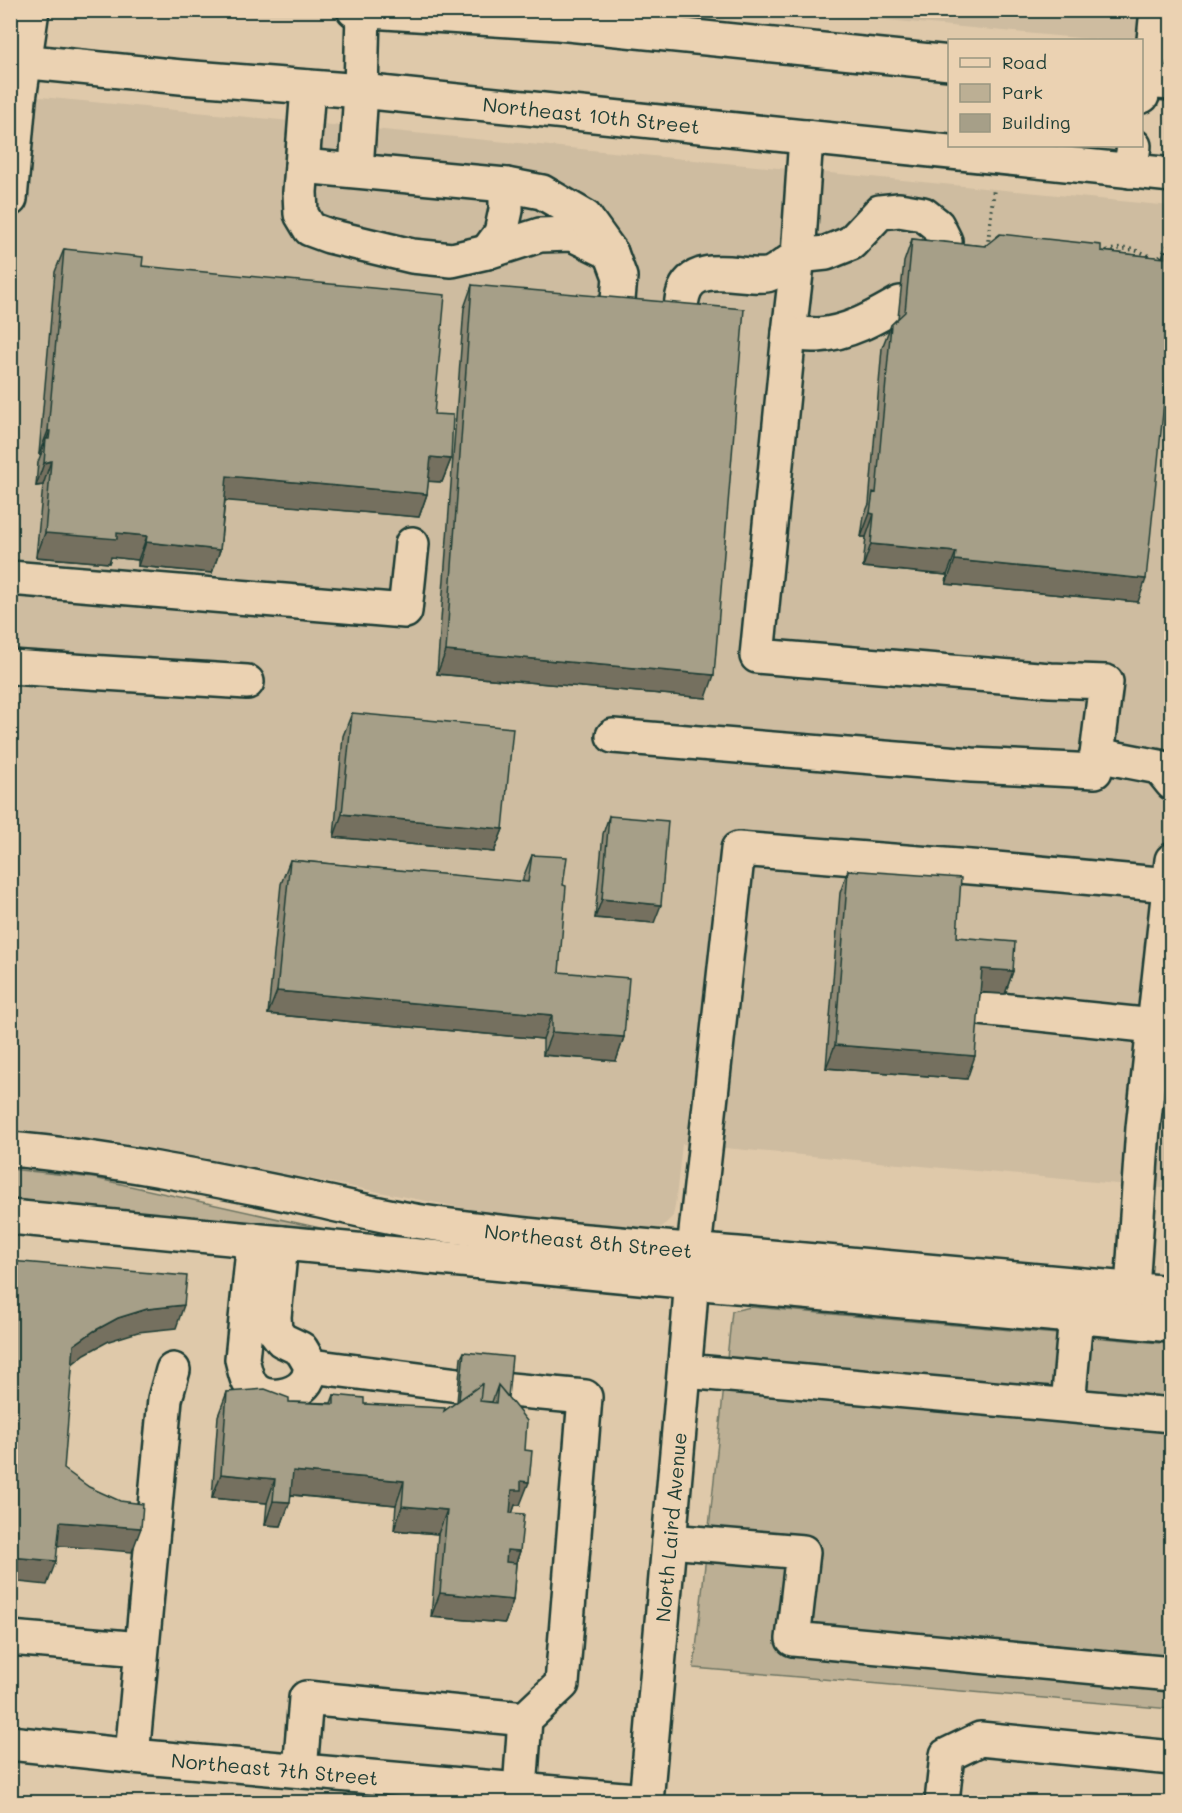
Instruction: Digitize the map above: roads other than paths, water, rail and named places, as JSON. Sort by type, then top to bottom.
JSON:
[{"type":"main road","points":[[10,199],[19,99],[18,61],[32,10]]},
{"type":"main road","points":[[1150,85],[1157,10]]},
{"type":"main road","points":[[356,170],[362,91],[360,11],[558,23],[948,63]]},
{"type":"main road","name":"Northeast 10th Street","points":[[18,61],[362,91],[806,137],[948,146]]},
{"type":"main road","points":[[308,87],[301,214],[310,229],[329,236],[412,256],[452,260],[487,252],[540,235],[572,234],[611,253]]},
{"type":"main road","points":[[613,736],[972,765],[1095,771],[1106,682],[1050,680],[758,656],[798,256],[806,137]]},
{"type":"main road","name":"Northeast 10th Street","points":[[961,147],[1132,158],[1172,175]]},
{"type":"main road","points":[[302,166],[506,184],[543,192],[585,217],[611,253],[620,277],[616,322]]},
{"type":"main road","points":[[487,252],[501,233],[506,210],[506,184]]},
{"type":"main road","points":[[681,328],[683,295],[689,283],[698,277],[712,273],[768,275],[798,256],[826,254],[851,243],[880,212],[899,210],[923,214],[938,225],[945,241],[936,265]]},
{"type":"main road","points":[[789,333],[818,335],[849,329],[900,303]]},
{"type":"main road","points":[[10,578],[405,611],[412,544]]},
{"type":"main road","points":[[10,667],[247,682]]},
{"type":"main road","points":[[1097,755],[1159,767],[1172,783]]},
{"type":"main road","name":"North Laird Avenue","points":[[646,1802],[693,1266],[738,849],[996,869],[1170,872]]},
{"type":"main road","points":[[1132,1305],[1143,1128],[1170,872]]},
{"type":"main road","points":[[980,1008],[1154,1026]]},
{"type":"main road","name":"Northeast 8th Street","points":[[10,1149],[147,1167],[418,1221],[530,1235],[693,1266],[1076,1316],[1132,1305],[1172,1293]]},
{"type":"main road","name":"Northeast 8th Street","points":[[10,1217],[267,1241],[693,1266],[1132,1305],[1172,1324]]},
{"type":"main road","points":[[267,1241],[275,1331],[282,1340],[301,1349],[311,1366],[307,1382],[294,1393],[275,1397],[256,1391],[246,1377],[243,1359],[267,1241]]},
{"type":"main road","points":[[1068,1406],[1076,1316]]},
{"type":"main road","points":[[311,1366],[458,1385],[585,1397],[562,1684],[525,1719],[520,1790]]},
{"type":"main road","points":[[132,1756],[165,1400],[173,1370]]},
{"type":"main road","points":[[685,1371],[1172,1415]]},
{"type":"main road","points":[[669,1541],[803,1552],[793,1639],[1172,1674]]},
{"type":"main road","points":[[10,1638],[141,1649]]},
{"type":"main road","points":[[300,1770],[306,1698],[525,1719]]},
{"type":"main road","points":[[942,1803],[947,1755],[980,1739],[1172,1758]]},
{"type":"main road","name":"Northeast 7th Street","points":[[10,1743],[646,1802]]}]
